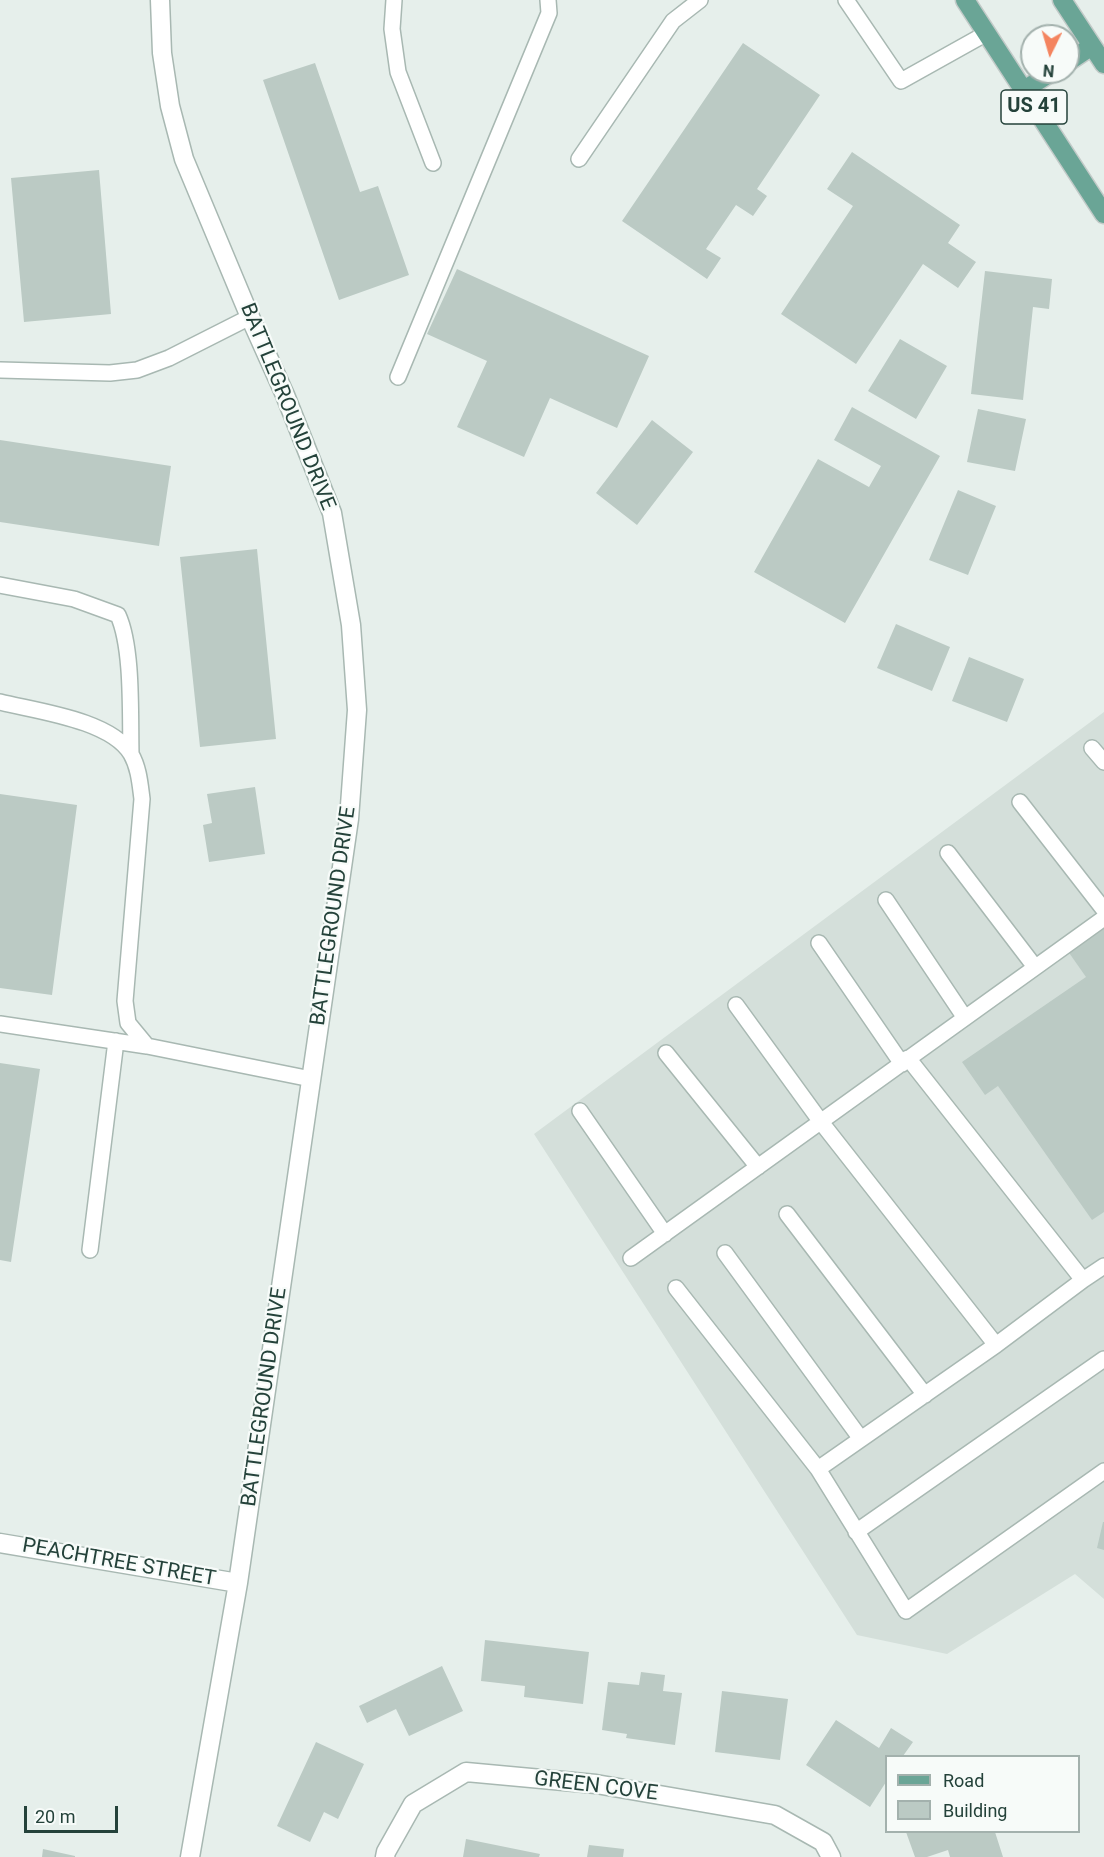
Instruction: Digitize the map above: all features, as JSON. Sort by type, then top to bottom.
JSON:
[{"type":"main road","name":"US 41","points":[[965,0],[1104,213]]},
{"type":"main road","points":[[1062,0],[1098,42],[1104,64]]},
{"type":"main road","points":[[1080,54],[1098,42]]},
{"type":"main road","points":[[1024,90],[1033,84]]},
{"type":"street","name":"BATTLEGROUND DRIVE","points":[[160,0],[162,53],[170,106],[184,159],[285,395],[332,513],[351,625],[357,710],[349,819],[238,1583],[190,1857]]},
{"type":"street","name":"PEACHTREE STREET","points":[[0,1544],[238,1583]]},
{"type":"street","name":"GREEN COVE","points":[[385,1857],[413,1804],[466,1772],[596,1784],[775,1815],[823,1842],[831,1857]]},
{"type":"lane","points":[[394,0],[392,29],[398,72],[433,163]]},
{"type":"lane","points":[[398,377],[549,13],[548,0]]},
{"type":"lane","points":[[579,159],[673,21],[700,0]]},
{"type":"lane","points":[[846,0],[901,81],[987,33]]},
{"type":"lane","points":[[0,370],[110,373],[137,370],[169,358],[250,317]]},
{"type":"lane","points":[[0,585],[74,599],[118,615],[122,624],[127,656],[131,754],[138,773],[142,799],[125,1001],[129,1023],[147,1046]]},
{"type":"lane","points":[[0,702],[93,725],[117,739],[131,754]]},
{"type":"lane","points":[[1092,748],[1104,762]]},
{"type":"lane","points":[[1020,802],[1104,910]]},
{"type":"lane","points":[[948,854],[1035,967]]},
{"type":"lane","points":[[886,900],[965,1018]]},
{"type":"lane","points":[[631,1258],[1104,918]]},
{"type":"lane","points":[[819,943],[905,1061],[1083,1281]]},
{"type":"lane","points":[[736,1005],[821,1122],[996,1345]]},
{"type":"lane","points":[[0,1024],[147,1046],[311,1079]]},
{"type":"lane","points":[[90,1250],[116,1041]]},
{"type":"lane","points":[[666,1053],[758,1167]]},
{"type":"lane","points":[[580,1111],[665,1234]]},
{"type":"lane","points":[[787,1214],[925,1395]]},
{"type":"lane","points":[[725,1253],[861,1439]]},
{"type":"lane","points":[[818,1469],[996,1345],[1104,1266]]},
{"type":"lane","points":[[676,1288],[818,1469],[906,1611],[1104,1471]]},
{"type":"lane","points":[[856,1532],[1104,1359]]},
{"type":"shaded area","points":[[1104,712],[1104,1599],[1075,1574],[947,1654],[857,1635],[534,1134]]},
{"type":"building","points":[[743,43],[820,95],[757,189],[767,196],[753,216],[736,205],[706,249],[721,258],[707,279],[622,221]]},
{"type":"building","points":[[315,63],[360,192],[378,186],[409,275],[339,300],[263,80]]},
{"type":"building","points":[[852,152],[960,225],[948,243],[976,262],[958,288],[923,264],[856,364],[781,314],[853,206],[827,189]]},
{"type":"building","points":[[99,170],[111,314],[24,322],[11,178]]},
{"type":"building","points":[[457,269],[649,356],[617,428],[550,398],[524,457],[457,427],[487,361],[427,334]]},
{"type":"building","points":[[985,271],[1052,279],[1049,309],[1033,307],[1023,400],[971,394]]},
{"type":"building","points":[[900,339],[947,366],[916,419],[868,391]]},
{"type":"building","points":[[852,407],[940,456],[845,623],[754,572],[818,459],[869,487],[881,466],[834,440]]},
{"type":"building","points":[[978,409],[1026,419],[1015,471],[967,462]]},
{"type":"building","points":[[652,420],[693,452],[637,525],[596,493]]},
{"type":"building","points":[[0,440],[171,466],[159,546],[0,522]]},
{"type":"building","points":[[958,490],[996,506],[968,575],[929,560]]},
{"type":"building","points":[[257,549],[276,739],[200,747],[180,557]]},
{"type":"building","points":[[896,624],[950,647],[932,691],[877,668]]},
{"type":"building","points":[[969,657],[1024,679],[1007,722],[952,701]]},
{"type":"building","points":[[255,787],[265,854],[209,862],[203,825],[212,823],[207,794]]},
{"type":"building","points":[[0,794],[77,805],[52,995],[0,988]]},
{"type":"building","points":[[1104,926],[1104,1212],[1092,1220],[998,1086],[985,1095],[962,1062],[1086,977],[1065,947]]},
{"type":"building","points":[[0,1063],[40,1069],[11,1262],[0,1260]]},
{"type":"building","points":[[1104,1522],[1104,1550],[1097,1548]]},
{"type":"building","points":[[485,1640],[589,1652],[583,1704],[524,1697],[525,1686],[481,1681]]},
{"type":"building","points":[[442,1666],[463,1711],[409,1736],[396,1709],[367,1723],[359,1706]]},
{"type":"building","points":[[641,1672],[665,1675],[663,1691],[682,1693],[675,1745],[626,1738],[627,1734],[602,1730],[608,1682],[639,1685]]},
{"type":"building","points":[[722,1691],[788,1699],[780,1760],[715,1752]]},
{"type":"building","points":[[836,1720],[879,1748],[891,1728],[913,1742],[904,1755],[885,1755],[885,1784],[870,1807],[806,1765]]},
{"type":"building","points":[[316,1742],[364,1764],[338,1819],[324,1812],[310,1842],[277,1826]]},
{"type":"building","points":[[906,1833],[995,1833],[1003,1857],[950,1857],[948,1850],[927,1857],[915,1857]]},
{"type":"building","points":[[466,1839],[540,1854],[539,1857],[463,1857]]},
{"type":"building","points":[[589,1845],[624,1849],[623,1857],[587,1857]]},
{"type":"building","points":[[43,1849],[75,1856],[75,1857],[42,1857]]}]
